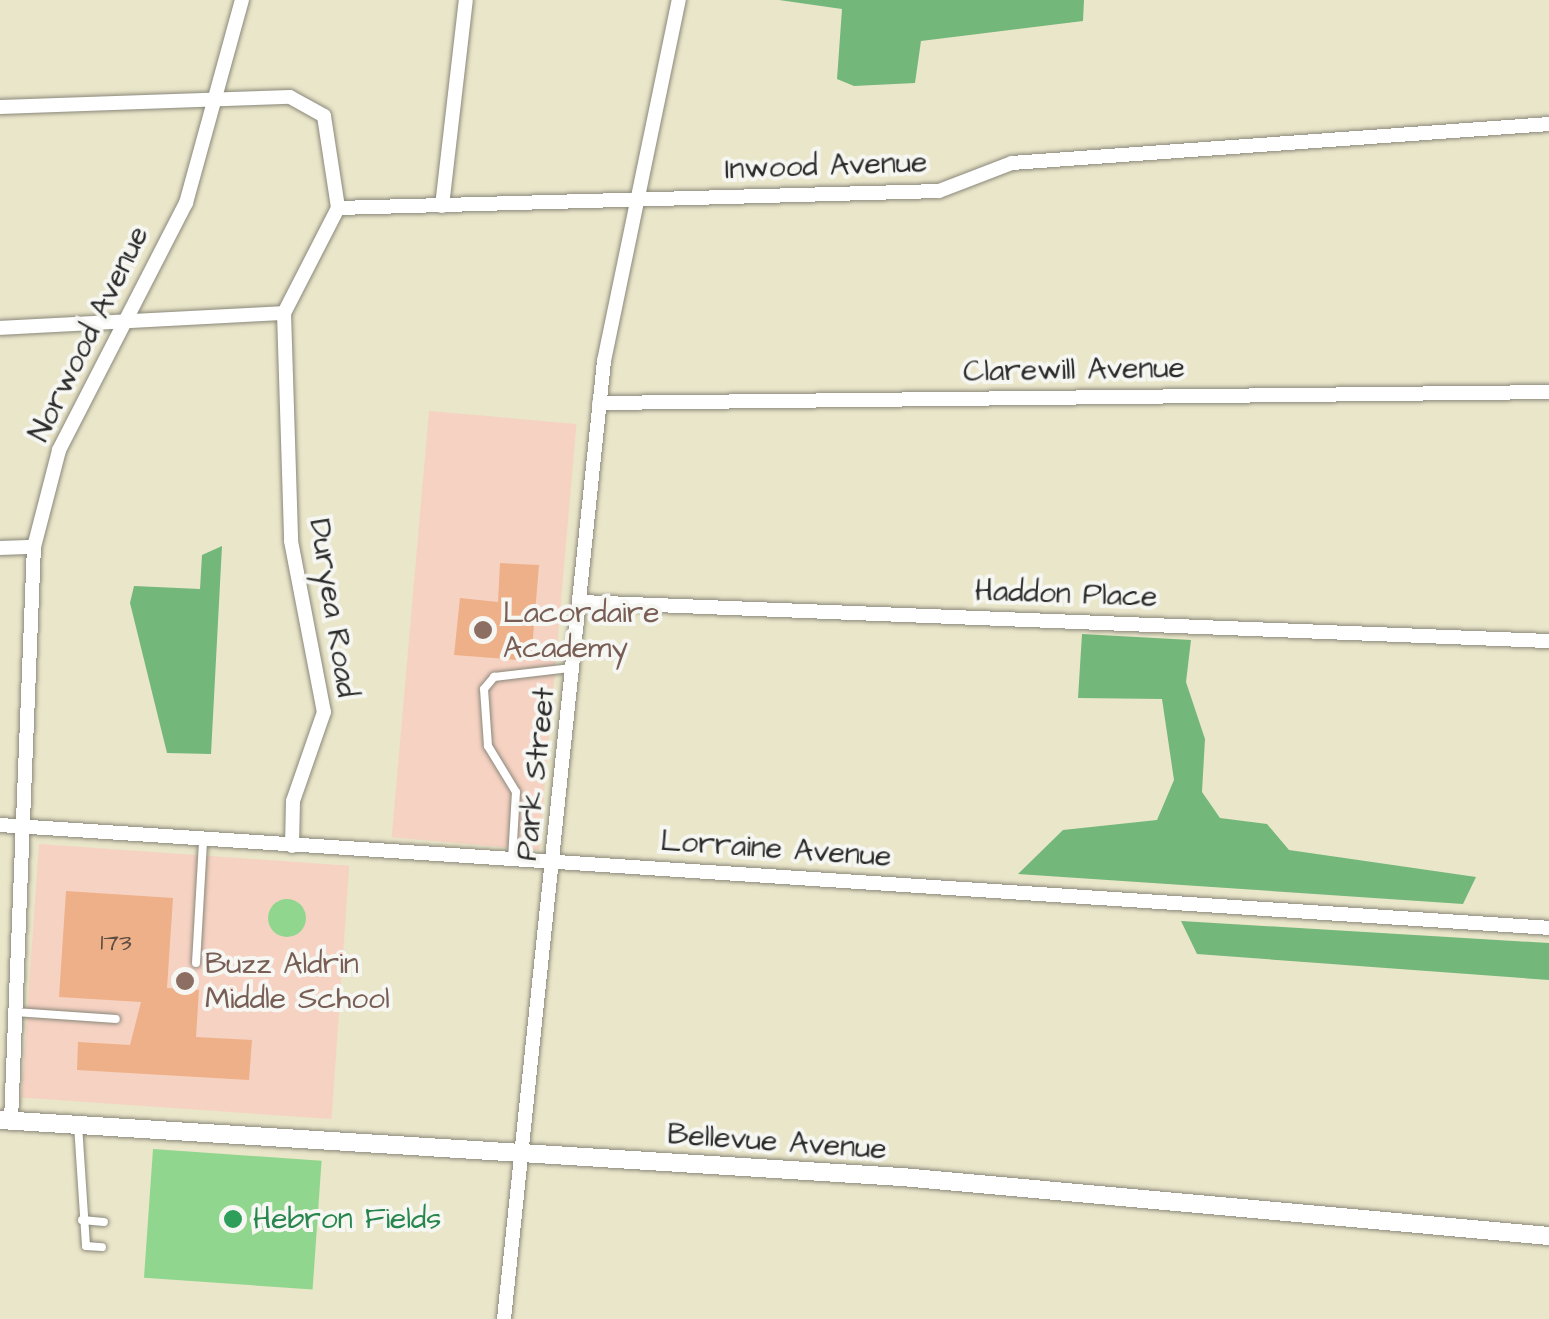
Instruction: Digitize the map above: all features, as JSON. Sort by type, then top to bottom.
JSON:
[{"type":"street","name":"Norwood Avenue","points":[[6,1120],[15,1012],[34,547],[59,450],[186,203],[219,97],[242,0]]},
{"type":"street","points":[[442,206],[466,0]]},
{"type":"street","name":"Park Street","points":[[504,1319],[527,1154],[599,403],[679,0]]},
{"type":"street","points":[[0,107],[290,97],[324,116],[338,208],[284,314],[0,328]]},
{"type":"street","name":"Inwood Avenue","points":[[338,208],[939,191],[1012,163],[1549,124]]},
{"type":"street","name":"Duryea Road","points":[[284,314],[291,541],[324,712],[294,801],[292,846]]},
{"type":"street","name":"Clarewill Avenue","points":[[599,403],[1549,392]]},
{"type":"street","points":[[0,548],[34,547]]},
{"type":"street","name":"Haddon Place","points":[[581,602],[1549,642]]},
{"type":"street","name":"Lorraine Avenue","points":[[0,825],[1549,928]]},
{"type":"street","name":"Bellevue Avenue","points":[[6,1120],[527,1154],[1549,1236]]},
{"type":"lane","points":[[512,859],[516,792],[488,746],[484,689],[494,676],[574,669]]},
{"type":"lane","points":[[196,963],[203,840]]},
{"type":"lane","points":[[15,1012],[116,1020]]},
{"type":"lane","points":[[78,1125],[86,1246],[102,1248]]},
{"type":"lane","points":[[82,1220],[104,1222]]},
{"type":"shaded area","name":"Lacordaire Academy","points":[[429,411],[576,424],[539,850],[392,837]]},
{"type":"shaded area","name":"Buzz Aldrin Middle School","points":[[39,844],[349,866],[332,1119],[21,1097]]},
{"type":"green space","points":[[779,0],[1084,0],[1083,21],[921,41],[915,83],[854,86],[837,79],[842,9]]},
{"type":"green space","points":[[222,546],[211,754],[167,753],[130,603],[134,586],[200,589],[202,555]]},
{"type":"green space","points":[[1082,634],[1191,640],[1186,682],[1205,739],[1202,792],[1220,818],[1267,824],[1289,850],[1476,877],[1463,904],[1018,874],[1063,830],[1157,820],[1174,780],[1162,699],[1078,698]]},
{"type":"green space","points":[[287,899],[301,904],[306,918],[301,932],[287,937],[273,932],[268,918],[273,904]]},
{"type":"green space","points":[[1181,921],[1549,943],[1549,980],[1197,954]]},
{"type":"green space","name":"Hebron Fields","points":[[153,1149],[322,1161],[313,1289],[144,1278]]},
{"type":"building","name":"Lacordaire Academy","points":[[500,563],[539,565],[531,661],[454,655],[460,598],[498,602]]},
{"type":"building","points":[[66,891],[173,898],[167,988],[199,990],[196,1037],[252,1040],[249,1080],[77,1070],[78,1042],[130,1045],[141,1002],[59,997]]},
{"type":"place","name":"Lacordaire Academy","points":[[483,630]]},
{"type":"place","name":"Buzz Aldrin Middle School","points":[[185,981]]},
{"type":"place","name":"Hebron Fields","points":[[233,1219]]}]
